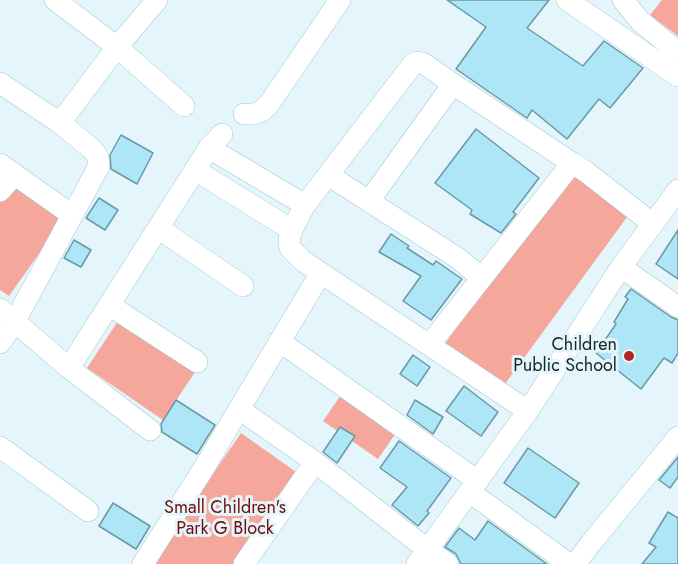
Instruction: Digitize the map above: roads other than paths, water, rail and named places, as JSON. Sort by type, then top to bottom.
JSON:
[{"type":"street","points":[[55,0],[117,47],[184,106]]},
{"type":"street","points":[[60,123],[117,47],[157,0]]},
{"type":"street","points":[[244,114],[262,111],[269,104],[340,0]]},
{"type":"street","points":[[567,0],[678,76]]},
{"type":"street","points":[[623,0],[640,21],[678,52]]},
{"type":"street","points":[[528,411],[303,261],[290,248],[289,240],[305,205],[413,64],[417,62],[423,63],[585,171],[653,224]]},
{"type":"street","points":[[0,83],[60,123],[92,149],[99,161],[98,170],[72,215],[8,315],[0,343]]},
{"type":"street","points":[[369,201],[453,84]]},
{"type":"street","points":[[69,368],[215,141],[305,205]]},
{"type":"street","points":[[429,344],[572,163]]},
{"type":"street","points":[[0,191],[7,169],[72,215]]},
{"type":"street","points":[[195,170],[292,230]]},
{"type":"street","points":[[328,175],[459,259],[482,278]]},
{"type":"street","points":[[422,557],[528,411],[621,267],[678,191]]},
{"type":"street","points":[[158,228],[243,286]]},
{"type":"street","points":[[621,267],[678,307]]},
{"type":"street","points":[[143,564],[204,468],[321,273]]},
{"type":"street","points":[[109,305],[197,362]]},
{"type":"street","points":[[8,315],[69,368],[150,430]]},
{"type":"street","points":[[279,341],[474,486],[569,564]]},
{"type":"street","points":[[239,409],[315,462],[422,557],[448,564]]},
{"type":"street","points":[[575,564],[678,437]]},
{"type":"street","points":[[0,447],[88,510]]},
{"type":"street","points":[[244,564],[315,462]]},
{"type":"place","name":"Children Public School","points":[[629,356]]},
{"type":"park label","name":"Small Children's Park G Block","points":[[225,519]]}]
